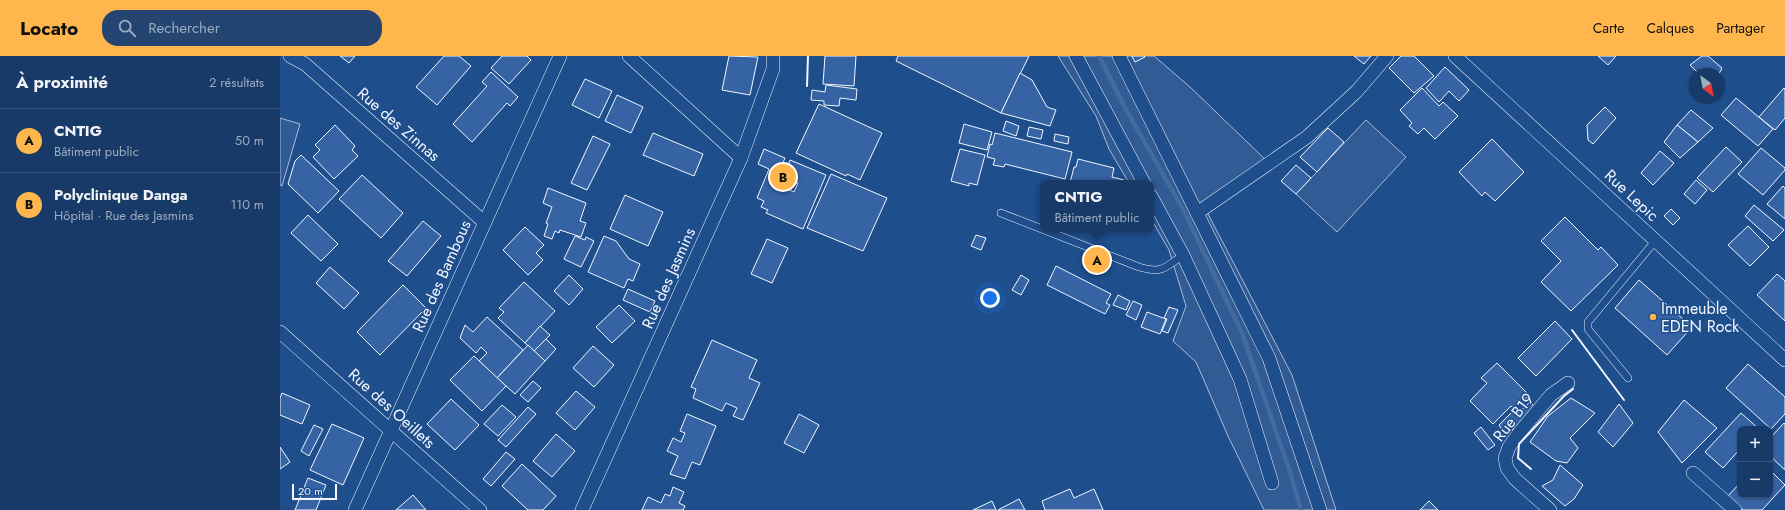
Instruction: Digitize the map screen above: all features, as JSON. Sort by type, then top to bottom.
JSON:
[{"type":"street","name":"Rue des Zinnas","points":[[292,56],[305,64],[484,222]]},
{"type":"street","name":"Rue des Bambous","points":[[355,510],[560,56]]},
{"type":"street","points":[[629,56],[741,158]]},
{"type":"street","name":"Rue des Jasmins","points":[[582,510],[741,158],[772,69],[773,56]]},
{"type":"street","points":[[1076,56],[1142,180]]},
{"type":"street","points":[[1119,56],[1269,358],[1320,510]]},
{"type":"street","points":[[1197,213],[1307,137],[1357,91],[1387,56]]},
{"type":"street","name":"Rue Lepic","points":[[1455,56],[1785,360]]},
{"type":"street","points":[[1154,202],[1183,255],[1240,379],[1272,483]]},
{"type":"street","name":"Rue des Oeillets","points":[[280,332],[391,429],[480,510]]},
{"type":"street","name":"Rue B19","points":[[1550,510],[1515,478],[1507,468],[1505,458],[1509,447],[1519,433],[1546,401],[1558,389],[1568,383]]},
{"type":"street","points":[[1693,473],[1735,510]]},
{"type":"lane","points":[[1001,213],[1040,228]]},
{"type":"lane","points":[[1050,232],[1139,267],[1154,271],[1165,268],[1183,255]]},
{"type":"lane","points":[[1628,378],[1588,329],[1588,322],[1656,240]]},
{"type":"shaded area","points":[[1058,56],[1154,56],[1190,87],[1272,166],[1207,212],[1292,375],[1336,510],[1264,510],[1228,436],[1196,362],[1173,341],[1186,306],[1169,250],[1154,224],[1154,180],[1127,180],[1109,149],[1096,116]]},
{"type":"shaded area","points":[[280,118],[300,124],[282,186],[280,185]]},
{"type":"shaded area","points":[[1366,120],[1406,157],[1337,232],[1296,194]]},
{"type":"building","points":[[340,56],[355,56],[349,63]]},
{"type":"building","points":[[444,56],[459,56],[471,66],[437,105],[416,87]]},
{"type":"building","points":[[502,56],[527,56],[531,60],[509,84],[491,68]]},
{"type":"building","points":[[729,56],[758,57],[750,95],[722,90]]},
{"type":"building","points":[[825,56],[856,56],[854,86],[823,84]]},
{"type":"building","points":[[898,56],[1029,56],[1001,113],[896,61]]},
{"type":"building","points":[[1132,56],[1144,56],[1145,57],[1135,62]]},
{"type":"building","points":[[1354,56],[1371,56],[1364,64]]},
{"type":"building","points":[[1401,56],[1414,56],[1434,76],[1414,93],[1389,68]]},
{"type":"building","points":[[1598,56],[1616,56],[1608,65]]},
{"type":"building","points":[[1702,56],[1708,56],[1722,68],[1693,68],[1690,65]]},
{"type":"building","points":[[1445,67],[1469,90],[1459,101],[1449,91],[1439,102],[1426,88]]},
{"type":"building","points":[[491,72],[518,97],[510,106],[507,103],[472,142],[453,124],[487,86],[482,82]]},
{"type":"building","points":[[1020,73],[1032,80],[1047,107],[1056,110],[1050,126],[1001,113]]},
{"type":"building","points":[[585,79],[612,91],[599,118],[572,105]]},
{"type":"building","points":[[826,85],[857,89],[856,100],[840,98],[839,106],[824,105],[824,101],[811,100],[812,90],[825,92]]},
{"type":"building","points":[[1422,88],[1439,106],[1443,102],[1458,116],[1435,139],[1424,128],[1418,134],[1409,126],[1412,123],[1400,110]]},
{"type":"building","points":[[1784,88],[1785,118],[1775,130],[1759,117]]},
{"type":"building","points":[[617,95],[643,107],[631,133],[605,121]]},
{"type":"building","points":[[1736,98],[1773,129],[1758,146],[1721,115]]},
{"type":"building","points":[[819,104],[882,133],[860,180],[847,174],[846,176],[796,153]]},
{"type":"building","points":[[1605,107],[1616,118],[1593,144],[1588,140],[1587,125]]},
{"type":"building","points":[[1691,110],[1713,128],[1698,142],[1677,125]]},
{"type":"building","points":[[1006,121],[1019,126],[1016,136],[1003,131]]},
{"type":"building","points":[[964,124],[992,132],[987,150],[959,143]]},
{"type":"building","points":[[335,125],[355,146],[352,150],[358,156],[334,179],[313,157],[320,150],[315,145]]},
{"type":"building","points":[[1677,125],[1698,142],[1680,158],[1664,142]]},
{"type":"building","points":[[1029,127],[1043,130],[1041,139],[1027,136]]},
{"type":"building","points":[[1328,128],[1344,142],[1317,172],[1300,157]]},
{"type":"building","points":[[653,133],[703,154],[694,176],[643,155]]},
{"type":"building","points":[[995,133],[1072,152],[1065,179],[1005,164],[1004,167],[993,165],[995,159],[987,157],[990,144],[992,145]]},
{"type":"building","points":[[1055,134],[1069,137],[1068,144],[1054,141]]},
{"type":"building","points":[[593,136],[610,144],[587,190],[571,183]]},
{"type":"building","points":[[1492,139],[1524,172],[1495,201],[1485,192],[1482,196],[1459,172]]},
{"type":"building","points":[[1726,147],[1742,162],[1713,192],[1697,178]]},
{"type":"building","points":[[1761,148],[1785,168],[1785,170],[1763,195],[1738,174]]},
{"type":"building","points":[[764,149],[785,158],[774,183],[794,192],[798,183],[783,177],[790,160],[826,175],[803,229],[766,213],[768,210],[761,207],[764,201],[757,198],[769,169],[758,164]]},
{"type":"building","points":[[960,149],[985,155],[977,185],[969,183],[969,186],[951,181]]},
{"type":"building","points":[[1660,151],[1674,163],[1653,185],[1641,173]]},
{"type":"building","points":[[301,155],[339,191],[318,213],[288,184],[295,161]]},
{"type":"building","points":[[1078,159],[1114,168],[1112,177],[1124,180],[1071,180],[1074,167],[1076,167]]},
{"type":"building","points":[[1296,165],[1311,178],[1296,194],[1281,181]]},
{"type":"building","points":[[831,174],[887,198],[863,251],[807,228]]},
{"type":"building","points":[[362,175],[403,213],[381,238],[339,199]]},
{"type":"building","points":[[1696,180],[1707,190],[1695,204],[1684,194]]},
{"type":"building","points":[[1783,186],[1785,188],[1785,219],[1767,204]]},
{"type":"building","points":[[548,188],[586,203],[580,221],[586,223],[581,237],[560,230],[559,233],[555,231],[552,239],[544,236],[548,224],[546,223],[552,207],[543,203]]},
{"type":"building","points":[[625,195],[663,212],[648,246],[610,229]]},
{"type":"building","points":[[1754,205],[1784,230],[1773,241],[1745,216]]},
{"type":"building","points":[[1671,209],[1680,218],[1673,225],[1664,216]]},
{"type":"building","points":[[308,215],[338,244],[321,261],[291,233]]},
{"type":"building","points":[[1565,217],[1598,250],[1601,247],[1618,265],[1571,311],[1541,282],[1561,261],[1541,241]]},
{"type":"building","points":[[423,221],[441,236],[407,276],[388,261]]},
{"type":"building","points":[[1748,226],[1769,247],[1750,266],[1728,245]]},
{"type":"building","points":[[525,227],[544,245],[536,253],[543,260],[528,275],[503,250]]},
{"type":"building","points":[[976,235],[986,238],[981,250],[971,246]]},
{"type":"building","points":[[575,236],[585,240],[586,237],[594,241],[581,267],[564,259]]},
{"type":"building","points":[[604,236],[616,241],[629,259],[640,264],[633,281],[628,279],[624,288],[588,272]]},
{"type":"building","points":[[767,239],[788,248],[772,283],[751,274]]},
{"type":"building","points":[[1056,266],[1111,294],[1106,303],[1110,305],[1105,314],[1047,285]]},
{"type":"building","points":[[330,267],[359,293],[344,309],[316,283]]},
{"type":"building","points":[[1777,274],[1785,281],[1785,321],[1757,295]]},
{"type":"building","points":[[569,275],[583,289],[569,305],[554,291]]},
{"type":"building","points":[[1021,275],[1029,280],[1021,295],[1012,290]]},
{"type":"building","name":"Immeuble EDEN Rock","points":[[1639,280],[1692,327],[1667,355],[1615,308]]},
{"type":"building","points":[[524,282],[555,311],[525,343],[498,318],[504,312],[499,308]]},
{"type":"building","points":[[403,285],[426,308],[380,355],[357,332]]},
{"type":"building","points":[[628,289],[655,301],[650,312],[623,300]]},
{"type":"building","points":[[1118,295],[1130,301],[1126,310],[1113,305]]},
{"type":"building","points":[[1133,301],[1142,305],[1136,320],[1126,315]]},
{"type":"building","points":[[619,305],[635,321],[612,343],[596,327]]},
{"type":"building","points":[[1169,307],[1178,310],[1168,333],[1162,331],[1167,319],[1164,318]]},
{"type":"building","points":[[1147,312],[1166,319],[1160,334],[1141,327]]},
{"type":"building","points":[[487,317],[523,350],[497,378],[479,361],[487,353],[481,347],[476,353],[460,338],[465,325],[473,332]]},
{"type":"building","points":[[1555,321],[1572,339],[1536,376],[1518,358]]},
{"type":"building","points":[[540,326],[550,335],[534,351],[525,343]]},
{"type":"building","points":[[546,339],[556,349],[545,361],[534,351]]},
{"type":"building","points":[[712,340],[757,360],[749,378],[760,383],[743,420],[733,416],[737,408],[726,403],[722,411],[693,398],[696,389],[691,387]]},
{"type":"building","points":[[528,345],[545,361],[515,394],[497,378]]},
{"type":"building","points":[[593,346],[614,365],[594,387],[573,368]]},
{"type":"building","points":[[474,356],[506,386],[482,411],[450,380]]},
{"type":"building","points":[[1497,363],[1529,395],[1515,409],[1511,406],[1493,424],[1470,401],[1487,383],[1481,378]]},
{"type":"building","points":[[1748,364],[1785,397],[1785,414],[1773,427],[1768,426],[1726,388]]},
{"type":"building","points":[[533,381],[541,388],[528,402],[520,395]]},
{"type":"building","points":[[576,391],[595,407],[575,430],[556,413]]},
{"type":"building","points":[[282,393],[310,405],[302,424],[280,415],[280,398]]},
{"type":"building","points":[[1571,398],[1595,413],[1570,438],[1578,448],[1567,463],[1556,461],[1530,442],[1548,416]]},
{"type":"building","points":[[451,399],[479,425],[455,450],[427,424]]},
{"type":"building","points":[[1684,400],[1717,428],[1682,463],[1658,432]]},
{"type":"building","points":[[1530,402],[1535,407],[1506,436],[1499,425],[1514,410],[1517,414]]},
{"type":"building","points":[[1619,404],[1633,423],[1613,447],[1598,432]]},
{"type":"building","points":[[502,405],[516,417],[498,436],[484,424]]},
{"type":"building","points":[[528,407],[536,414],[506,447],[498,440]]},
{"type":"building","points":[[1741,413],[1756,426],[1737,426],[1737,452],[1723,468],[1705,452]]},
{"type":"building","points":[[687,414],[716,426],[700,465],[692,462],[685,479],[670,474],[678,456],[667,451],[673,438],[681,442],[685,433],[680,431]]},
{"type":"building","points":[[799,414],[819,425],[804,453],[784,443]]},
{"type":"building","points":[[1784,423],[1785,424],[1785,470],[1773,459],[1773,435]]},
{"type":"building","points":[[332,424],[364,438],[343,485],[310,470]]},
{"type":"building","points":[[314,425],[323,429],[309,456],[301,451]]},
{"type":"building","points":[[1481,427],[1495,445],[1488,450],[1474,433]]},
{"type":"building","points":[[556,434],[575,451],[552,477],[533,461]]},
{"type":"building","points":[[280,447],[290,462],[280,469]]},
{"type":"building","points":[[506,452],[515,459],[491,486],[483,479]]},
{"type":"building","points":[[522,464],[556,496],[543,510],[528,510],[502,486]]},
{"type":"building","points":[[1560,465],[1583,485],[1574,499],[1565,506],[1542,486],[1553,480]]},
{"type":"building","points":[[1773,473],[1785,485],[1762,510],[1743,510],[1728,496],[1737,486],[1737,498],[1773,498]]},
{"type":"building","points":[[308,478],[326,485],[316,510],[295,510]]},
{"type":"building","points":[[673,487],[684,492],[679,503],[685,506],[683,510],[642,510],[648,497],[661,503],[665,494],[670,496]]},
{"type":"building","points":[[1070,489],[1074,498],[1094,489],[1103,510],[1045,510],[1042,501]]},
{"type":"building","points":[[413,495],[426,510],[396,510]]},
{"type":"building","points":[[1019,499],[1025,510],[998,510]]},
{"type":"building","points":[[992,501],[996,510],[973,510]]},
{"type":"building","points":[[1429,501],[1438,510],[1420,510]]},
{"type":"waterway","points":[[1099,56],[1124,106],[1184,211],[1242,333],[1289,469],[1301,510]]},
{"type":"wall","points":[[807,86],[808,56]]},
{"type":"wall","points":[[1572,330],[1624,400]]},
{"type":"wall","points":[[1531,469],[1518,458],[1519,444],[1564,396],[1573,389]]},
{"type":"place","name":"Polyclinique Danga","points":[[783,177]]},
{"type":"place","name":"CNTIG","points":[[1097,260]]},
{"type":"place","name":"Immeuble EDEN Rock","points":[[1653,317]]}]
